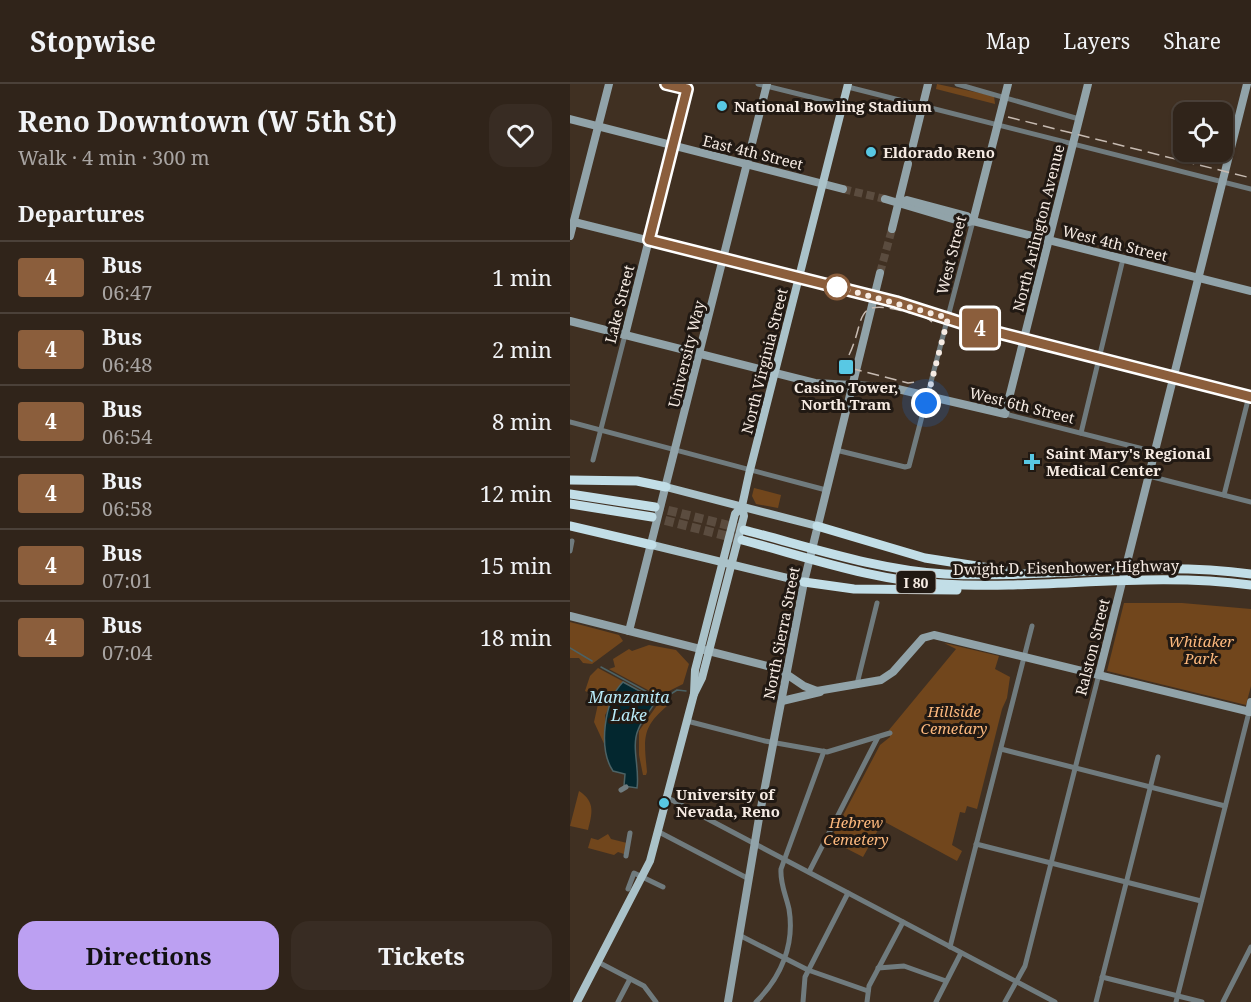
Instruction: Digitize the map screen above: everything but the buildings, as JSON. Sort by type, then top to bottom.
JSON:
[{"type":"highway","points":[[570,480],[637,482],[666,487]]},
{"type":"highway","points":[[570,494],[655,507]]},
{"type":"highway","points":[[570,504],[652,517]]},
{"type":"highway","points":[[570,526],[652,545]]},
{"type":"highway","points":[[816,529],[925,558],[997,567],[1017,574]]},
{"type":"highway","name":"Dwight D. Eisenhower Highway","points":[[744,530],[906,570],[947,574],[1017,574],[1175,568],[1251,574]]},
{"type":"highway","name":"Dwight D. Eisenhower Highway","points":[[742,540],[877,575],[917,582],[974,585],[1184,579],[1251,585]]},
{"type":"highway","points":[[805,579],[828,587],[920,591],[1037,588],[1095,581]]},
{"type":"main road","name":"North Virginia Street","points":[[577,1002],[646,871],[659,832],[694,694],[698,688],[704,650],[727,562],[735,513],[742,506],[848,86]]},
{"type":"main road","points":[[666,487],[742,506],[816,529]]},
{"type":"main road","points":[[652,545],[805,579]]},
{"type":"street","points":[[570,236],[609,84]]},
{"type":"street","name":"Lake Street","points":[[593,460],[688,84]]},
{"type":"street","points":[[892,229],[928,84]]},
{"type":"street","points":[[957,84],[1005,97],[1078,122]]},
{"type":"street","name":"West Street","points":[[836,450],[908,467],[929,396],[1008,84]]},
{"type":"street","name":"North Arlington Avenue","points":[[1005,414],[1088,84]]},
{"type":"street","name":"Ralston Street","points":[[1005,1002],[1025,966],[1247,84]]},
{"type":"street","points":[[764,85],[843,105]]},
{"type":"street","name":"University Way","points":[[629,631],[747,164],[764,85]]},
{"type":"street","points":[[848,86],[922,107],[1074,140],[1224,179],[1251,189]]},
{"type":"street","name":"East 4th Street","points":[[570,119],[824,184]]},
{"type":"street","points":[[824,184],[843,189]]},
{"type":"street","name":"West 4th Street","points":[[885,199],[905,207],[956,220],[973,221],[1251,291]]},
{"type":"street","points":[[572,221],[819,283]]},
{"type":"street","points":[[1081,434],[1123,259]]},
{"type":"street","name":"North Sierra Street","points":[[728,1002],[805,579],[880,273]]},
{"type":"street","points":[[849,290],[1024,339],[1250,396],[1224,495]]},
{"type":"street","name":"West 6th Street","points":[[570,321],[823,384],[884,386],[1155,452]]},
{"type":"street","points":[[570,422],[826,490]]},
{"type":"street","points":[[1149,476],[1251,502]]},
{"type":"street","points":[[570,551],[572,542]]},
{"type":"street","points":[[858,684],[877,603]]},
{"type":"street","points":[[570,616],[787,673],[807,687],[821,691]]},
{"type":"street","points":[[950,947],[1032,626]]},
{"type":"street","points":[[782,701],[890,676],[923,638],[934,634],[1250,712]]},
{"type":"street","points":[[1176,999],[1251,702]]},
{"type":"street","points":[[687,721],[824,751],[890,733]]},
{"type":"street","points":[[809,872],[878,737]]},
{"type":"street","points":[[1000,749],[1225,806]]},
{"type":"street","points":[[756,1002],[772,984],[785,958],[790,931],[788,907],[781,878],[784,859],[824,751]]},
{"type":"street","points":[[1096,1002],[1158,757]]},
{"type":"street","points":[[668,798],[1054,1002]]},
{"type":"street","points":[[659,832],[749,879]]},
{"type":"street","points":[[626,856],[630,833]]},
{"type":"street","points":[[976,844],[1201,901]]},
{"type":"street","points":[[628,890],[634,873],[663,887]]},
{"type":"street","points":[[803,1002],[804,982],[808,970],[848,893]]},
{"type":"street","points":[[867,1002],[868,991],[878,968],[903,922]]},
{"type":"street","points":[[739,935],[808,970],[868,991]]},
{"type":"street","points":[[1223,1002],[1248,959],[1251,947]]},
{"type":"street","points":[[936,1002],[961,953]]},
{"type":"street","points":[[598,962],[646,989],[655,1001]]},
{"type":"street","points":[[878,968],[904,966],[946,981]]},
{"type":"street","points":[[1102,977],[1176,999],[1202,1002]]},
{"type":"street","points":[[618,1002],[630,979]]},
{"type":"green space","points":[[937,84],[994,96],[995,104],[936,89]]},
{"type":"green space","points":[[754,488],[781,495],[778,508],[756,504],[752,496]]},
{"type":"green space","name":"Whitaker Park","points":[[1124,603],[1182,603],[1251,609],[1251,686],[1246,705],[1107,671]]},
{"type":"green space","points":[[570,622],[619,635],[623,641],[592,664],[583,663],[579,658],[570,658]]},
{"type":"green space","name":"Hillside Cemetary","points":[[944,643],[999,656],[995,669],[1010,677],[1007,698],[1002,709],[977,809],[967,806],[965,813],[960,812],[952,845],[962,851],[957,861],[883,821],[863,857],[830,840],[880,745],[890,737],[889,730],[956,649]]},
{"type":"green space","points":[[649,645],[676,650],[689,664],[683,684],[659,696],[609,669],[615,667],[613,659],[629,649],[632,651]]},
{"type":"green space","points":[[598,668],[624,682],[605,715],[606,748],[594,722],[598,704],[603,705],[604,702],[598,700],[598,696],[585,691],[590,676]]},
{"type":"green space","points":[[660,701],[665,702],[667,706],[648,728],[645,742],[647,772],[643,775],[639,755],[639,731]]},
{"type":"green space","points":[[579,791],[590,804],[588,830],[570,826]]},
{"type":"green space","points":[[608,834],[611,839],[627,843],[624,854],[618,852],[614,855],[588,848],[591,838],[598,840]]},
{"type":"water","name":"Manzanita Lake","points":[[623,682],[656,700],[636,737],[637,788],[624,786],[625,774],[613,771],[608,762],[606,750],[605,725],[611,701]]},
{"type":"waterway","points":[[570,648],[592,661]]},
{"type":"waterway","points":[[601,667],[662,700]]},
{"type":"waterway","points":[[663,699],[677,690],[686,691]]},
{"type":"tunnel","points":[[843,189],[885,199]]},
{"type":"tunnel","points":[[880,273],[892,229]]},
{"type":"tunnel","points":[[819,283],[849,290]]},
{"type":"tunnel","points":[[655,507],[739,528]]},
{"type":"tunnel","points":[[652,517],[742,540]]},
{"type":"railway","points":[[1008,117],[1251,178]]},
{"type":"railway","points":[[849,355],[863,315],[875,307],[922,316],[932,322]]},
{"type":"railway","points":[[850,368],[908,383],[916,382]]},
{"type":"bus line","name":"4","points":[[666,84],[687,89],[649,240],[896,302],[968,325],[1251,397]]},
{"type":"place","name":"National Bowling Stadium","points":[[722,106]]},
{"type":"place","name":"Eldorado Reno","points":[[871,152]]},
{"type":"place","name":"Casino Tower, North Tram","points":[[846,367]]},
{"type":"place","name":"Saint Mary's Regional Medical Center","points":[[1032,462]]},
{"type":"place","name":"University of Nevada, Reno","points":[[664,803]]},
{"type":"route","points":[[837,287],[948,318],[926,403]]},
{"type":"park label","name":"Hebrew Cemetery","points":[[856,830]]}]
